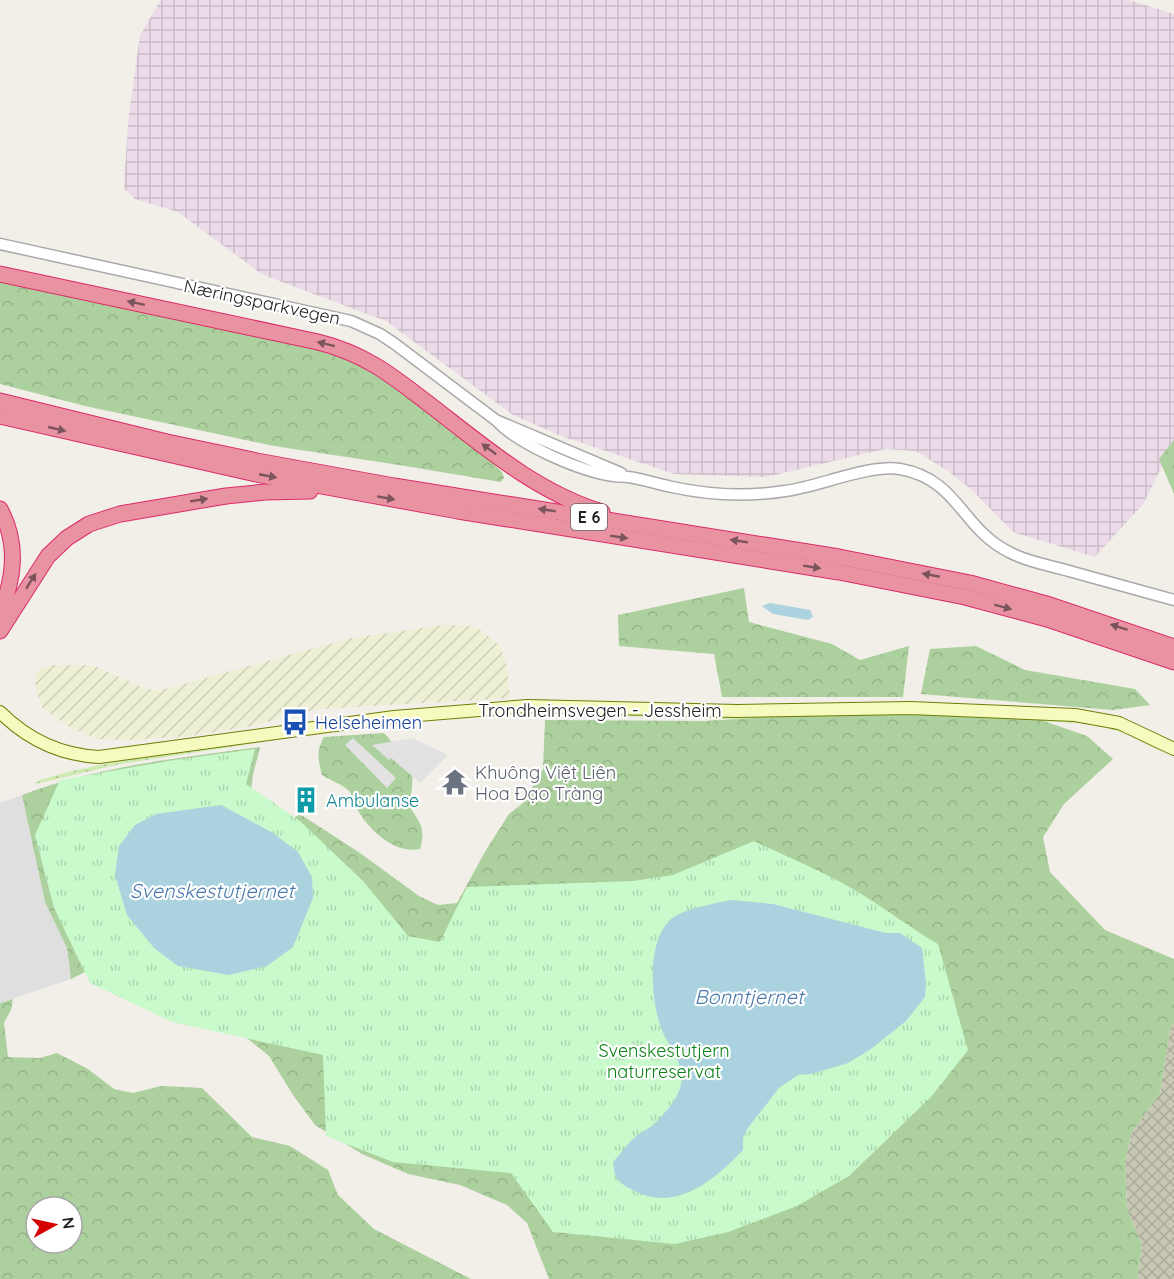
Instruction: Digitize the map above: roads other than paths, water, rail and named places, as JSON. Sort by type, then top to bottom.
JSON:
[{"type":"highway","name":"E 6","points":[[0,274],[318,342],[352,352],[389,373],[502,460],[551,491],[595,510],[654,527]]},
{"type":"highway","name":"E 6","points":[[0,401],[167,442],[257,461],[394,486],[839,557],[970,583],[1050,605],[1174,647]]},
{"type":"highway","name":"E 6","points":[[0,416],[164,454],[328,488],[839,572],[965,597],[1047,619],[1174,662]]},
{"type":"highway","name":"E 6","points":[[0,631],[48,556],[72,534],[95,522],[127,512],[239,494],[303,492],[328,488]]},
{"type":"highway","points":[[0,509],[10,533],[13,556],[10,588],[0,614]]},
{"type":"main road","name":"Trondheimsvegen - Jessheim","points":[[0,712],[23,733],[44,745],[67,753],[99,757],[394,717],[527,706],[738,711],[910,708],[1075,715],[1119,723],[1174,749]]},
{"type":"street","name":"Næringsparkvegen","points":[[0,244],[351,321],[380,334],[395,344],[497,421],[507,432],[549,455],[598,472],[688,490],[751,494],[806,488],[882,469],[905,471],[928,478],[944,488],[980,531],[1008,552],[1032,561],[1174,600]]},
{"type":"water","points":[[770,603],[810,610],[813,617],[808,620],[773,614],[762,606]]},
{"type":"water","name":"Svenskestutjernet","points":[[221,805],[273,833],[298,852],[312,877],[313,898],[293,947],[267,966],[229,975],[178,966],[154,948],[127,915],[115,875],[119,846],[135,825],[156,814]]},
{"type":"water","name":"Bonntjernet","points":[[732,900],[773,904],[886,933],[900,933],[922,948],[925,997],[906,1021],[871,1049],[848,1063],[811,1074],[798,1075],[779,1088],[748,1128],[743,1138],[743,1150],[707,1182],[679,1196],[664,1198],[649,1196],[620,1182],[616,1177],[613,1162],[634,1138],[653,1125],[666,1112],[680,1089],[681,1071],[663,1033],[653,991],[657,943],[663,930],[676,915]]},
{"type":"place","name":"Helseheimen","points":[[295,722]]},
{"type":"place","name":"Khuông Việt Liên Hoa Đạo Tràng","points":[[455,782]]},
{"type":"place","name":"Ambulanse","points":[[306,800]]},
{"type":"park label","name":"Svenskestutjern naturreservat","points":[[664,1060]]}]
